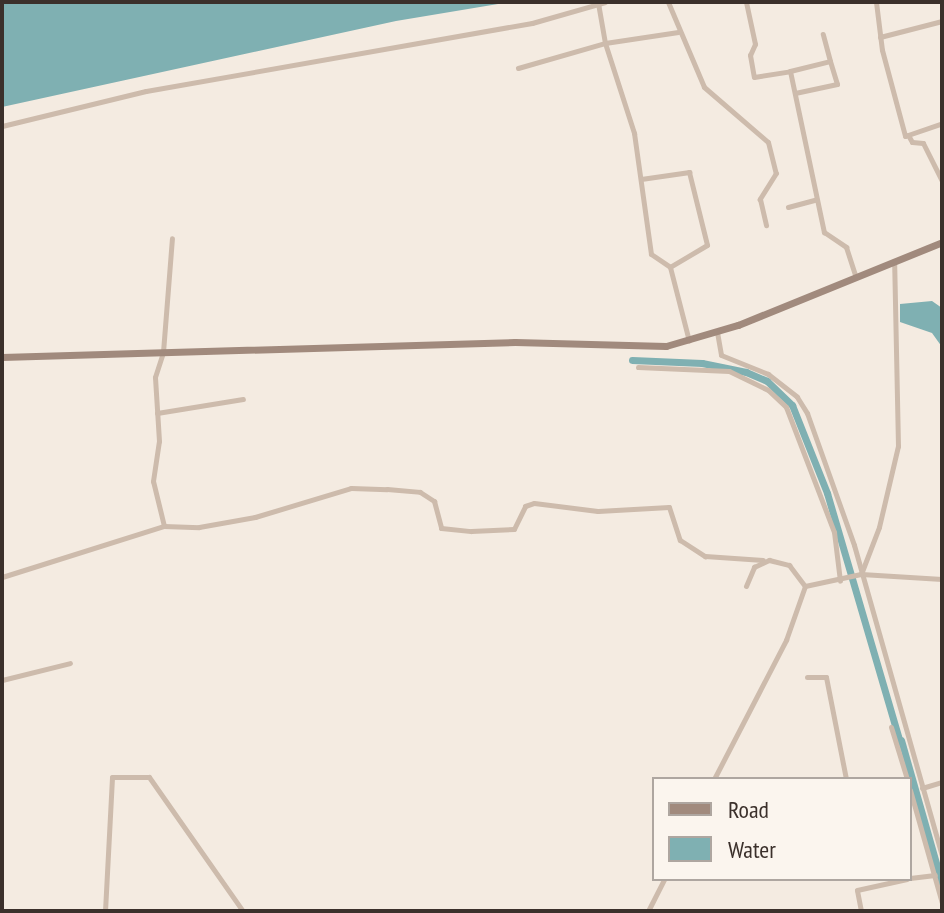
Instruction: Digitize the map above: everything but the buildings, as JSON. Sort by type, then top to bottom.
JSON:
[{"type":"street","points":[[2,126],[146,91],[532,23],[605,2]]},
{"type":"street","points":[[668,2],[678,32],[704,87],[768,142],[776,173],[760,199],[766,225]]},
{"type":"street","points":[[746,2],[755,44],[750,55],[754,77],[830,61]]},
{"type":"street","points":[[876,2],[880,37],[908,135],[912,142],[923,143],[942,181]]},
{"type":"street","points":[[598,3],[605,43],[619,75],[641,179],[651,254],[670,267],[689,342]]},
{"type":"street","points":[[880,37],[942,21]]},
{"type":"street","points":[[518,68],[605,43],[678,32]]},
{"type":"street","points":[[795,93],[837,84],[823,34]]},
{"type":"street","points":[[790,71],[824,232],[846,247],[856,277]]},
{"type":"street","points":[[908,135],[942,123]]},
{"type":"street","points":[[641,179],[689,172],[707,245],[670,267]]},
{"type":"street","points":[[788,207],[815,200]]},
{"type":"street","points":[[164,526],[153,481],[157,413],[155,377],[163,352],[172,238]]},
{"type":"street","points":[[2,357],[689,342],[942,242]]},
{"type":"street","points":[[859,575],[879,527],[898,446],[894,261]]},
{"type":"street","points":[[717,332],[721,355],[759,369],[797,397],[834,532],[842,581]]},
{"type":"street","points":[[638,367],[729,371],[748,378],[786,407],[814,455],[859,575],[942,856]]},
{"type":"street","points":[[157,413],[243,399]]},
{"type":"street","points":[[2,577],[164,526],[199,527],[255,517],[351,488],[420,492],[434,501],[441,528],[471,531],[514,529],[525,506],[534,503],[598,511],[669,507],[680,540],[705,556],[789,565],[805,586]]},
{"type":"street","points":[[746,586],[754,567],[763,560]]},
{"type":"street","points":[[805,586],[842,581],[859,575],[942,579]]},
{"type":"street","points":[[715,777],[786,640],[805,586]]},
{"type":"street","points":[[2,680],[70,663]]},
{"type":"street","points":[[807,677],[826,677],[846,777]]},
{"type":"street","points":[[891,727],[906,777]]},
{"type":"street","points":[[105,911],[112,777],[149,777],[243,911]]},
{"type":"street","points":[[922,788],[942,782]]},
{"type":"street","points":[[912,797],[942,903]]},
{"type":"street","points":[[912,878],[935,875]]},
{"type":"street","points":[[648,911],[663,881]]},
{"type":"street","points":[[861,911],[857,890],[864,882]]},
{"type":"water","points":[[2,2],[510,2],[396,21],[2,107]]},
{"type":"water","points":[[932,301],[942,308],[942,347],[932,333],[900,322],[900,304]]},
{"type":"waterway","points":[[632,360],[702,363],[746,372],[767,381],[792,405],[827,493],[900,742]]},
{"type":"waterway","points":[[901,740],[912,777]]},
{"type":"waterway","points":[[912,779],[942,884]]}]
